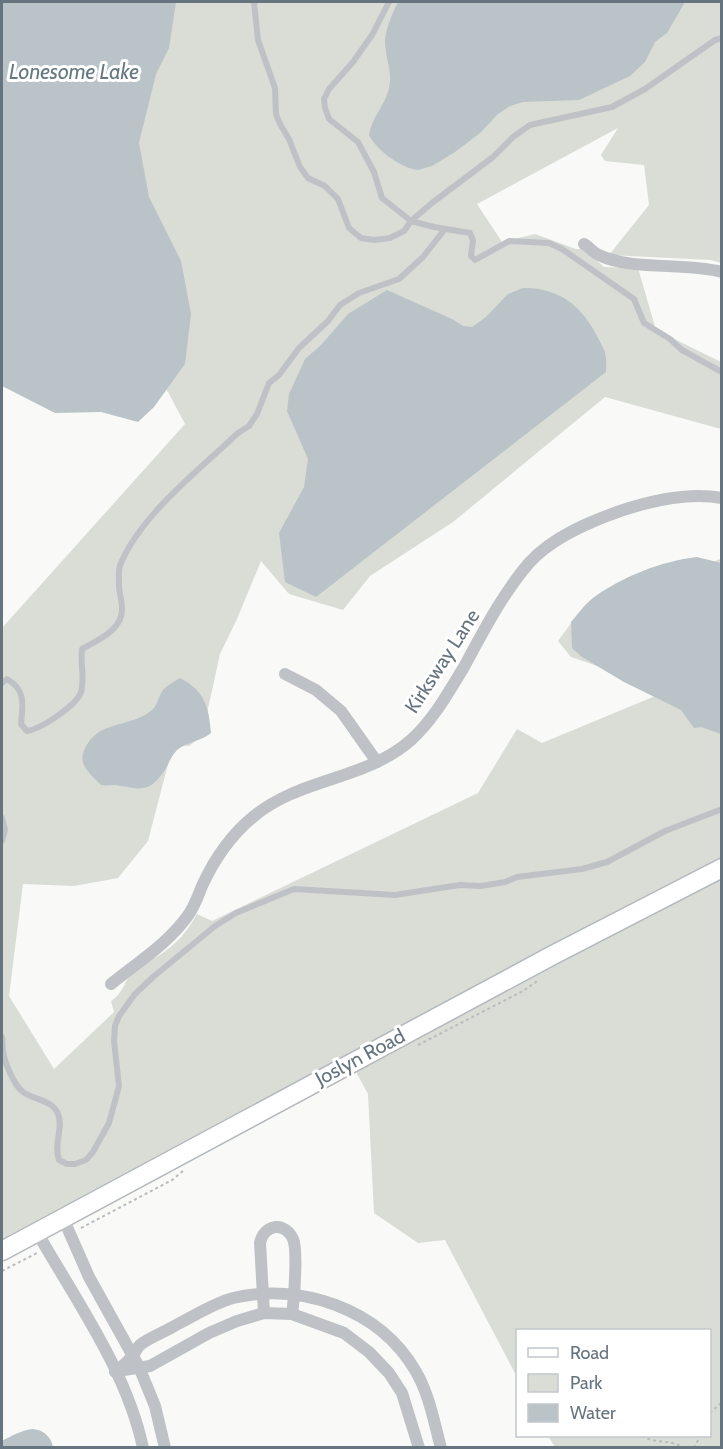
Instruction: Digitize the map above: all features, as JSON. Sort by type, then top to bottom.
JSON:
[{"type":"street","points":[[585,244],[599,255],[616,260],[650,265],[710,268],[722,272]]},
{"type":"street","name":"Kirksway Lane","points":[[111,984],[171,938],[196,904],[207,878],[230,840],[253,817],[275,801],[377,762],[411,740],[436,714],[514,584],[530,562],[553,543],[598,519],[645,503],[680,496],[722,498]]},
{"type":"street","points":[[285,674],[316,690],[341,711],[377,762]]},
{"type":"street","name":"Joslyn Road","points":[[2,1251],[553,955],[722,868]]},
{"type":"street","points":[[63,1218],[89,1277],[139,1368],[155,1406],[165,1448]]},
{"type":"street","points":[[264,1313],[260,1242],[262,1234],[271,1228],[280,1227],[288,1231],[294,1240],[292,1314]]},
{"type":"street","points":[[37,1232],[68,1282],[116,1372],[134,1411],[143,1448]]},
{"type":"street","points":[[116,1372],[140,1346],[200,1312],[231,1298],[263,1293],[294,1294],[330,1302],[356,1313],[386,1333],[402,1351],[416,1371],[426,1395],[441,1448]]},
{"type":"street","points":[[116,1372],[150,1366],[228,1325],[264,1313],[292,1314],[344,1332],[376,1359],[389,1373],[402,1393],[419,1448]]},
{"type":"lane","points":[[254,2],[258,40],[275,88],[276,114],[300,167],[309,178],[325,186],[338,199],[349,228],[361,238],[374,240],[390,238],[404,231],[411,220],[432,202],[493,157],[513,136],[530,125],[612,107],[645,89],[715,40],[722,38]]},
{"type":"lane","points":[[389,2],[372,34],[353,62],[329,88],[324,99],[329,119],[358,142],[374,172],[382,198],[411,220],[470,233],[471,256],[475,260],[509,241],[549,243],[562,249],[634,298],[644,323],[670,339],[682,350],[722,372]]},
{"type":"lane","points":[[2,683],[7,679],[16,684],[20,691],[23,703],[21,724],[27,731],[44,726],[75,701],[80,694],[83,676],[82,649],[107,635],[119,622],[122,610],[118,590],[119,566],[140,531],[173,495],[238,433],[249,426],[257,414],[269,383],[279,375],[299,348],[328,321],[340,305],[359,293],[399,279],[423,257],[445,229]]},
{"type":"lane","points":[[2,1037],[3,1051],[16,1083],[23,1092],[48,1104],[59,1115],[56,1152],[59,1160],[67,1164],[75,1164],[86,1160],[93,1152],[109,1123],[118,1086],[114,1041],[115,1026],[119,1016],[135,994],[153,977],[215,926],[236,913],[294,889],[396,895],[460,885],[481,886],[505,882],[517,877],[582,869],[607,862],[665,831],[722,809]]},
{"type":"lane","points":[[2,818],[5,830],[2,841]]},
{"type":"path","points":[[644,1437],[672,1442],[684,1448]]},
{"type":"green space","points":[[2,2],[721,2],[721,263],[711,260],[609,255],[649,205],[644,165],[605,161],[601,155],[618,128],[477,204],[502,242],[535,234],[576,249],[584,249],[604,267],[638,268],[656,330],[721,362],[721,429],[605,397],[453,522],[370,576],[343,610],[289,594],[261,561],[220,654],[202,736],[189,746],[173,745],[148,841],[118,878],[74,886],[23,884],[9,996],[54,1069],[114,1012],[111,1001],[133,971],[176,943],[197,914],[212,921],[478,793],[517,729],[542,743],[660,694],[638,680],[571,657],[558,641],[577,615],[682,571],[721,559],[721,1447],[555,1447],[549,1437],[711,1437],[711,1329],[516,1329],[516,1375],[445,1240],[418,1243],[374,1213],[368,1094],[348,1057],[2,1243],[2,628],[185,424],[150,358]]},
{"type":"water","name":"Lonesome Lake","points":[[2,2],[176,2],[169,48],[156,74],[139,143],[149,197],[181,261],[191,314],[185,364],[154,407],[138,422],[101,412],[55,413],[2,386]]},
{"type":"water","points":[[398,2],[685,2],[667,33],[655,42],[645,62],[630,76],[579,100],[523,102],[510,106],[455,152],[432,166],[418,170],[404,166],[390,158],[369,135],[389,88],[390,77],[385,41],[388,26]]},
{"type":"water","points":[[523,288],[547,291],[568,300],[576,307],[591,325],[603,347],[606,372],[316,597],[285,582],[279,533],[304,487],[308,459],[287,411],[289,394],[305,359],[321,345],[348,314],[387,290],[463,326],[472,327],[486,317],[508,294]]},
{"type":"water","points":[[697,557],[721,563],[721,734],[701,727],[694,728],[681,710],[624,682],[582,657],[572,648],[571,622],[593,598],[616,583],[642,571],[670,562]]},
{"type":"water","points":[[180,678],[195,688],[204,701],[209,715],[211,733],[177,750],[156,781],[145,788],[101,785],[84,766],[84,750],[88,743],[94,736],[110,727],[145,715],[155,707],[164,689]]},
{"type":"water","points":[[33,1429],[46,1435],[53,1447],[2,1447],[2,1441]]}]
